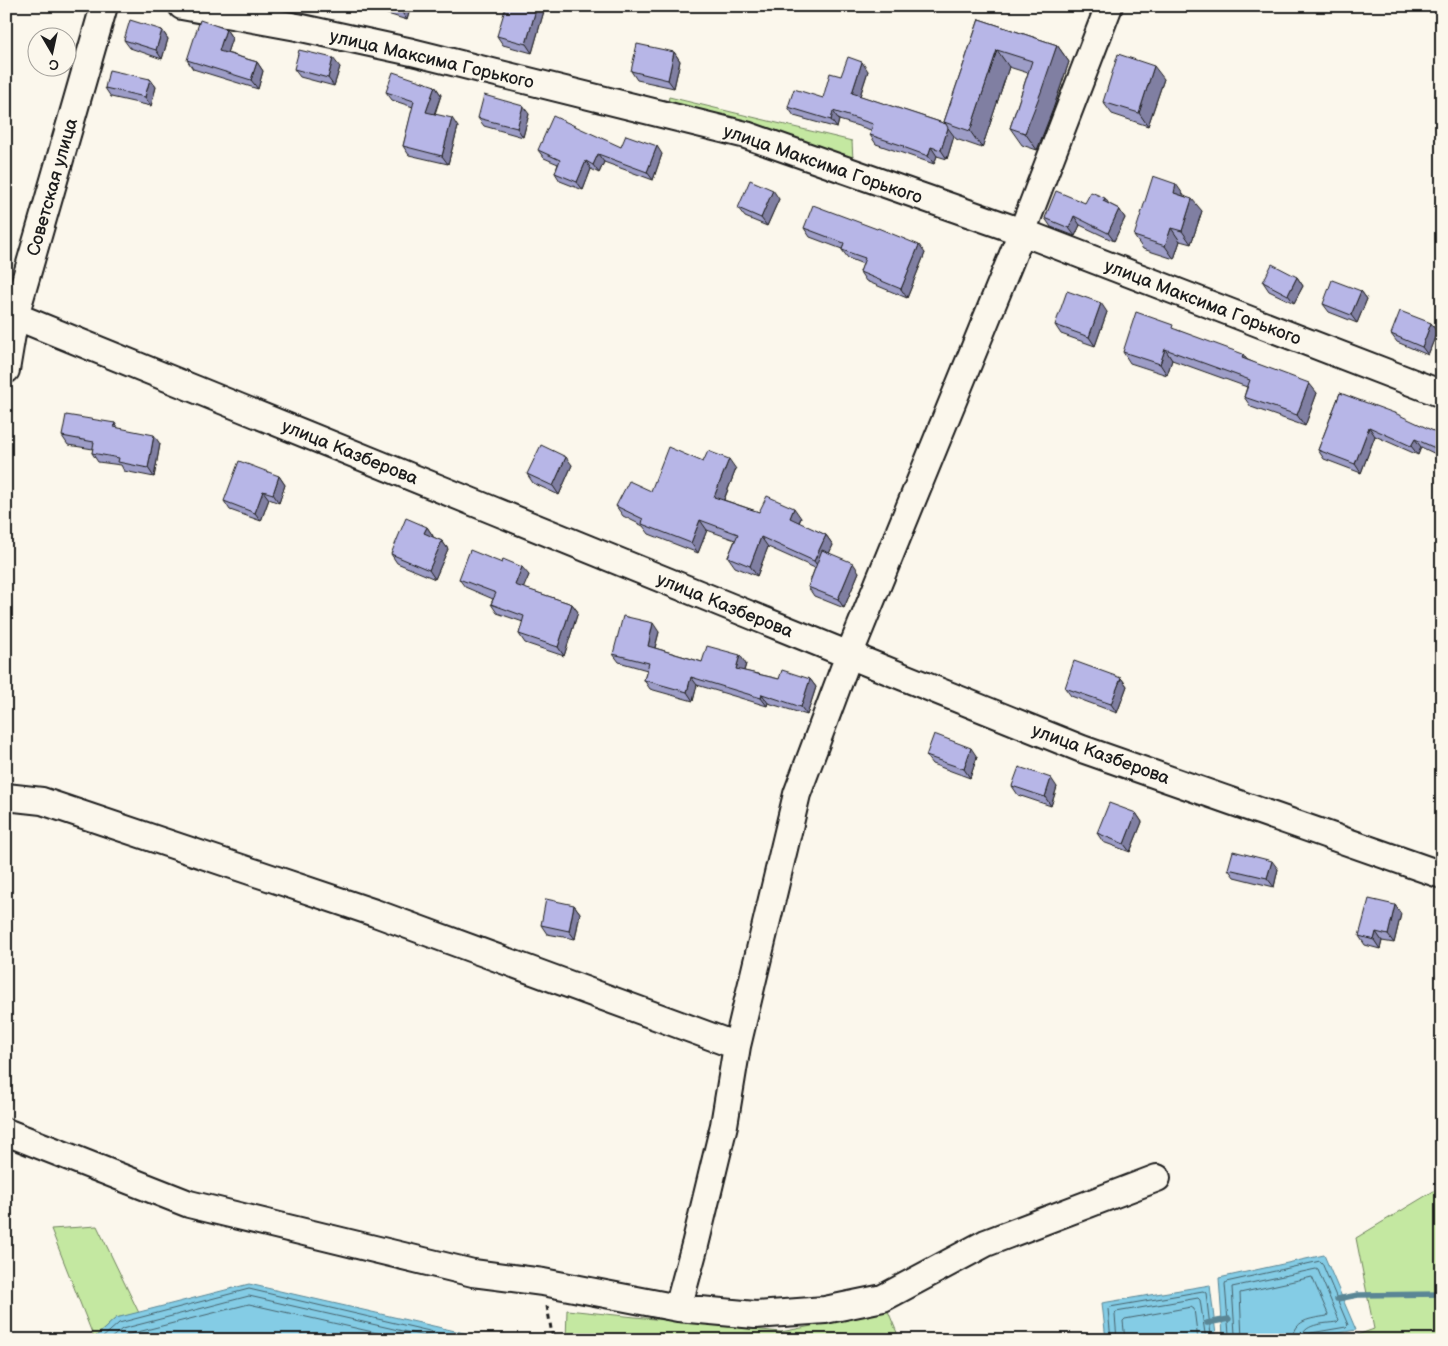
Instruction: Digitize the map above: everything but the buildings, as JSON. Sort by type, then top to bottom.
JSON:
[{"type":"street","name":"Советская улица","points":[[6,370],[15,316],[104,6]]},
{"type":"street","name":"улица Максима Горького","points":[[182,6],[297,27],[412,52],[746,135],[1022,232],[1442,394]]},
{"type":"street","points":[[678,1308],[696,1246],[724,1125],[737,1046],[797,794],[849,655],[1022,232],[1109,6]]},
{"type":"street","name":"улица Казберова","points":[[15,316],[1082,749],[1442,875]]},
{"type":"street","points":[[6,797],[42,801],[375,913],[737,1046]]},
{"type":"street","points":[[14,1135],[189,1204],[473,1273],[543,1282],[678,1308],[755,1315],[825,1310],[883,1298],[986,1243],[1157,1178]]},
{"type":"path","points":[[543,1282],[553,1340]]},
{"type":"green space","points":[[669,97],[852,141],[853,160],[666,112]]},
{"type":"green space","points":[[1442,1186],[1442,1340],[1344,1340],[1374,1329],[1356,1238]]},
{"type":"green space","points":[[97,1226],[139,1313],[116,1318],[94,1338],[51,1229]]},
{"type":"green space","points":[[567,1310],[781,1332],[888,1311],[900,1340],[566,1340]]},
{"type":"water","points":[[1324,1255],[1356,1330],[1298,1340],[1106,1340],[1102,1303],[1210,1285],[1216,1335],[1223,1336],[1219,1278]]},
{"type":"water","points":[[249,1284],[464,1333],[485,1340],[92,1340],[116,1318]]},
{"type":"waterway","points":[[1337,1299],[1358,1295],[1442,1294]]},
{"type":"waterway","points":[[1207,1323],[1229,1319]]}]
